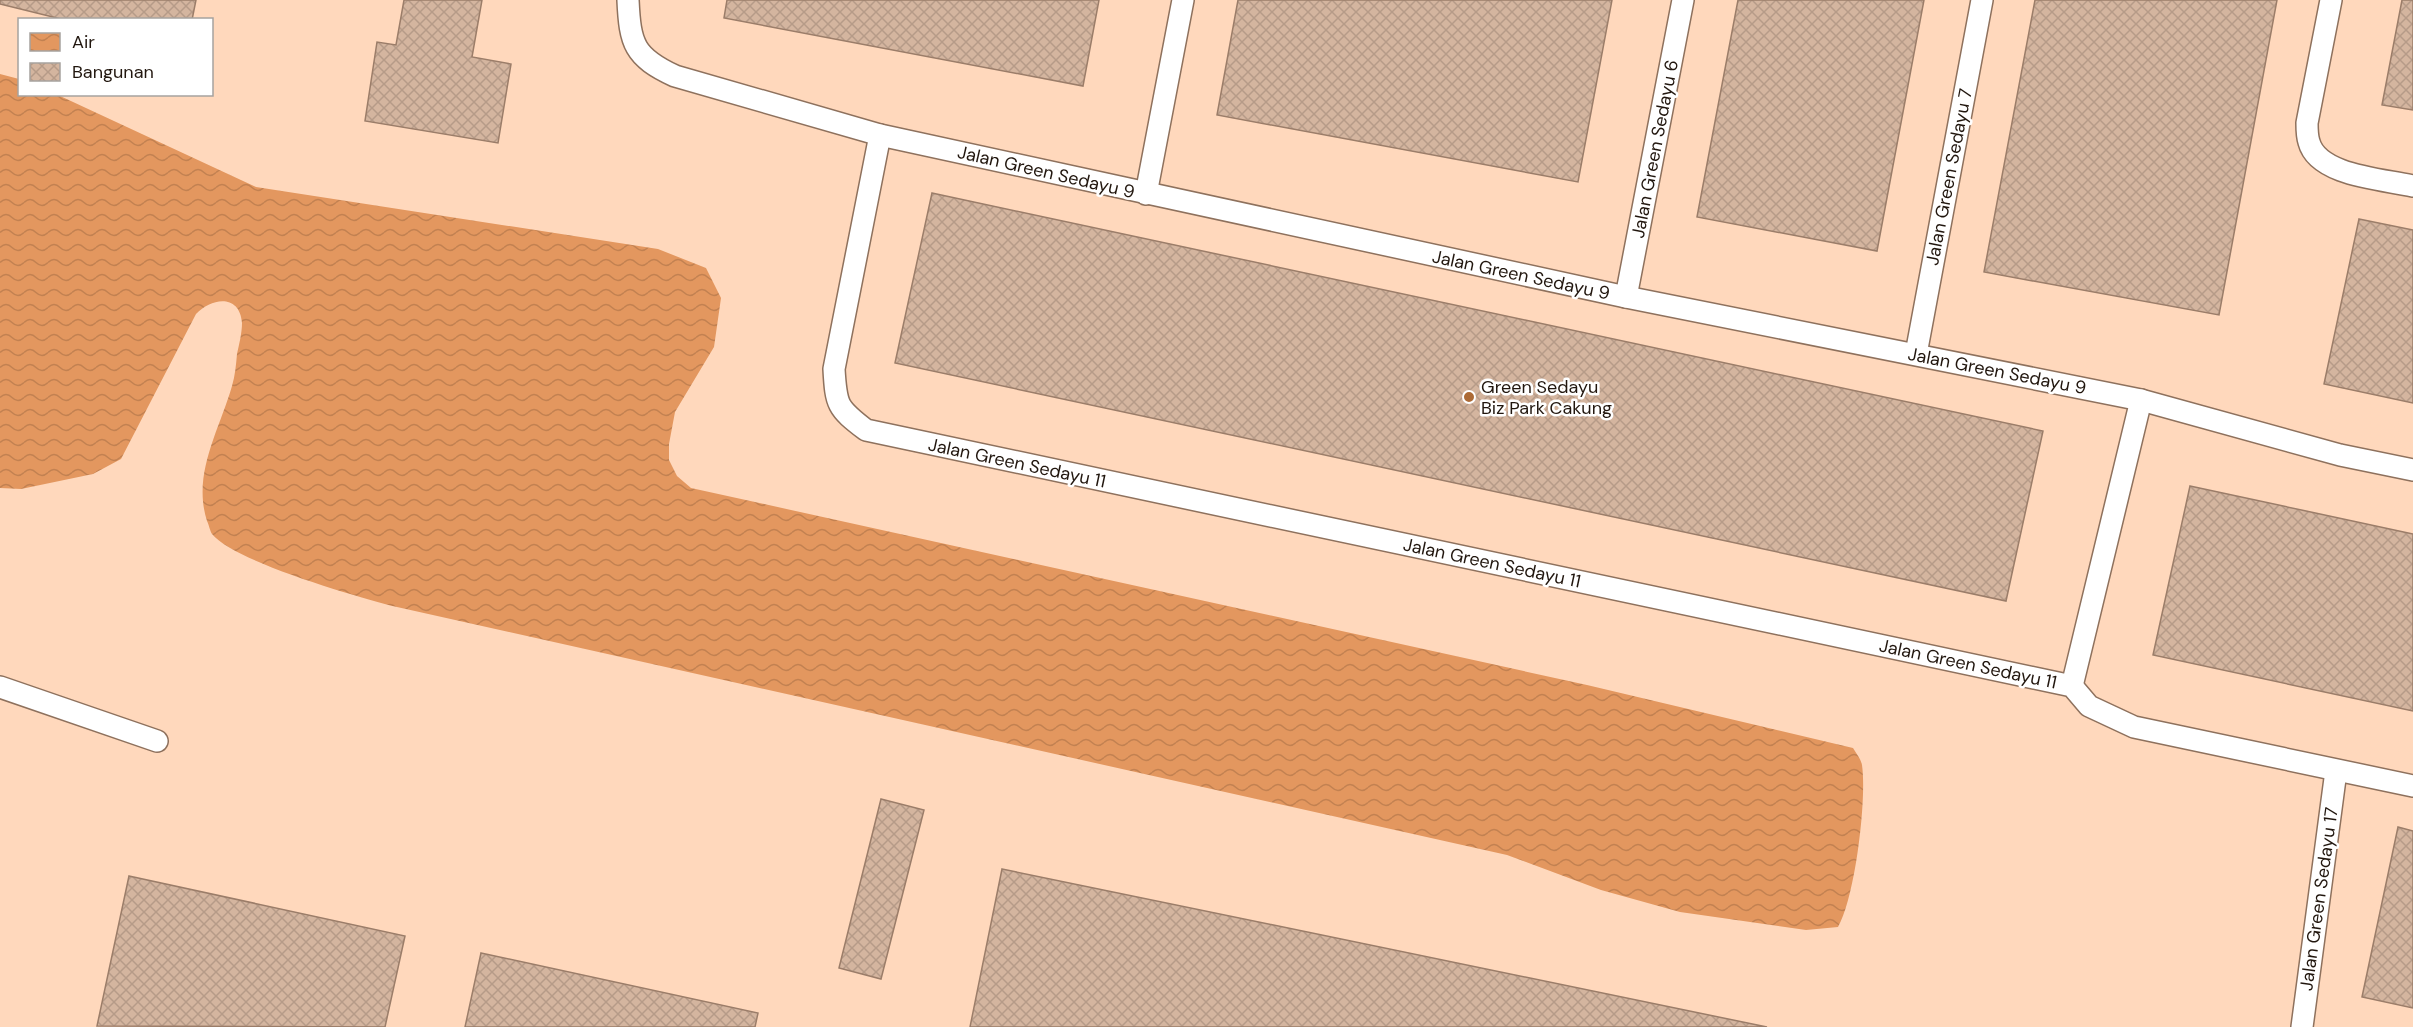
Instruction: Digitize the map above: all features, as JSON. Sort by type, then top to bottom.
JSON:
[{"type":"lane","name":"Jalan Green Sedayu 9","points":[[628,0],[629,32],[638,53],[648,63],[675,76],[880,135],[1626,297],[2140,400],[2340,455],[2413,470]]},
{"type":"lane","points":[[1146,194],[1183,0]]},
{"type":"lane","name":"Jalan Green Sedayu 6","points":[[1626,297],[1683,0]]},
{"type":"lane","name":"Jalan Green Sedayu 7","points":[[1916,354],[1982,0]]},
{"type":"lane","points":[[2331,0],[2307,123],[2309,143],[2317,156],[2334,170],[2413,186]]},
{"type":"lane","name":"Jalan Green Sedayu 11","points":[[880,135],[834,369],[836,400],[846,416],[866,430],[2072,686],[2089,706],[2134,727],[2413,786]]},
{"type":"lane","points":[[2072,686],[2140,400]]},
{"type":"lane","points":[[0,687],[157,741]]},
{"type":"lane","name":"Jalan Green Sedayu 17","points":[[2302,1027],[2336,771]]},
{"type":"shaded area","points":[[0,0],[2413,0],[2413,1027],[0,1027]]},
{"type":"water","points":[[0,74],[18,79],[18,96],[60,96],[256,187],[658,249],[706,268],[721,298],[714,347],[675,412],[669,444],[669,460],[677,476],[691,488],[1587,685],[1853,748],[1862,765],[1863,801],[1850,894],[1838,927],[1806,930],[1680,912],[1601,890],[1507,855],[397,607],[327,587],[270,567],[225,545],[212,534],[203,504],[205,469],[233,382],[242,331],[240,314],[236,307],[224,301],[210,304],[196,314],[121,459],[93,474],[21,489],[0,488]]},
{"type":"building","points":[[0,0],[196,0],[192,18],[57,18],[0,4]]},
{"type":"building","points":[[404,0],[482,0],[472,57],[511,64],[498,143],[365,121],[377,42],[396,45]]},
{"type":"building","points":[[727,0],[1099,0],[1083,86],[724,18]]},
{"type":"building","points":[[1238,0],[1612,0],[1578,182],[1217,115]]},
{"type":"building","points":[[1738,0],[1924,0],[1877,251],[1697,217]]},
{"type":"building","points":[[2035,0],[2277,0],[2219,315],[1984,272]]},
{"type":"building","points":[[2402,0],[2413,0],[2413,110],[2382,105]]},
{"type":"building","name":"Green Sedayu Biz Park Cakung","points":[[932,193],[2043,431],[2006,601],[895,363]]},
{"type":"building","points":[[2359,219],[2413,230],[2413,403],[2324,384]]},
{"type":"building","points":[[2190,486],[2413,534],[2413,711],[2153,655]]},
{"type":"building","points":[[881,799],[924,810],[881,979],[839,968]]},
{"type":"building","points":[[2398,827],[2413,831],[2413,1008],[2362,997]]},
{"type":"building","points":[[1002,869],[1767,1027],[970,1027]]},
{"type":"building","points":[[129,876],[405,936],[385,1027],[97,1026]]},
{"type":"building","points":[[481,953],[758,1013],[755,1027],[465,1027]]},
{"type":"place","name":"Green Sedayu Biz Park Cakung","points":[[1469,397]]}]
